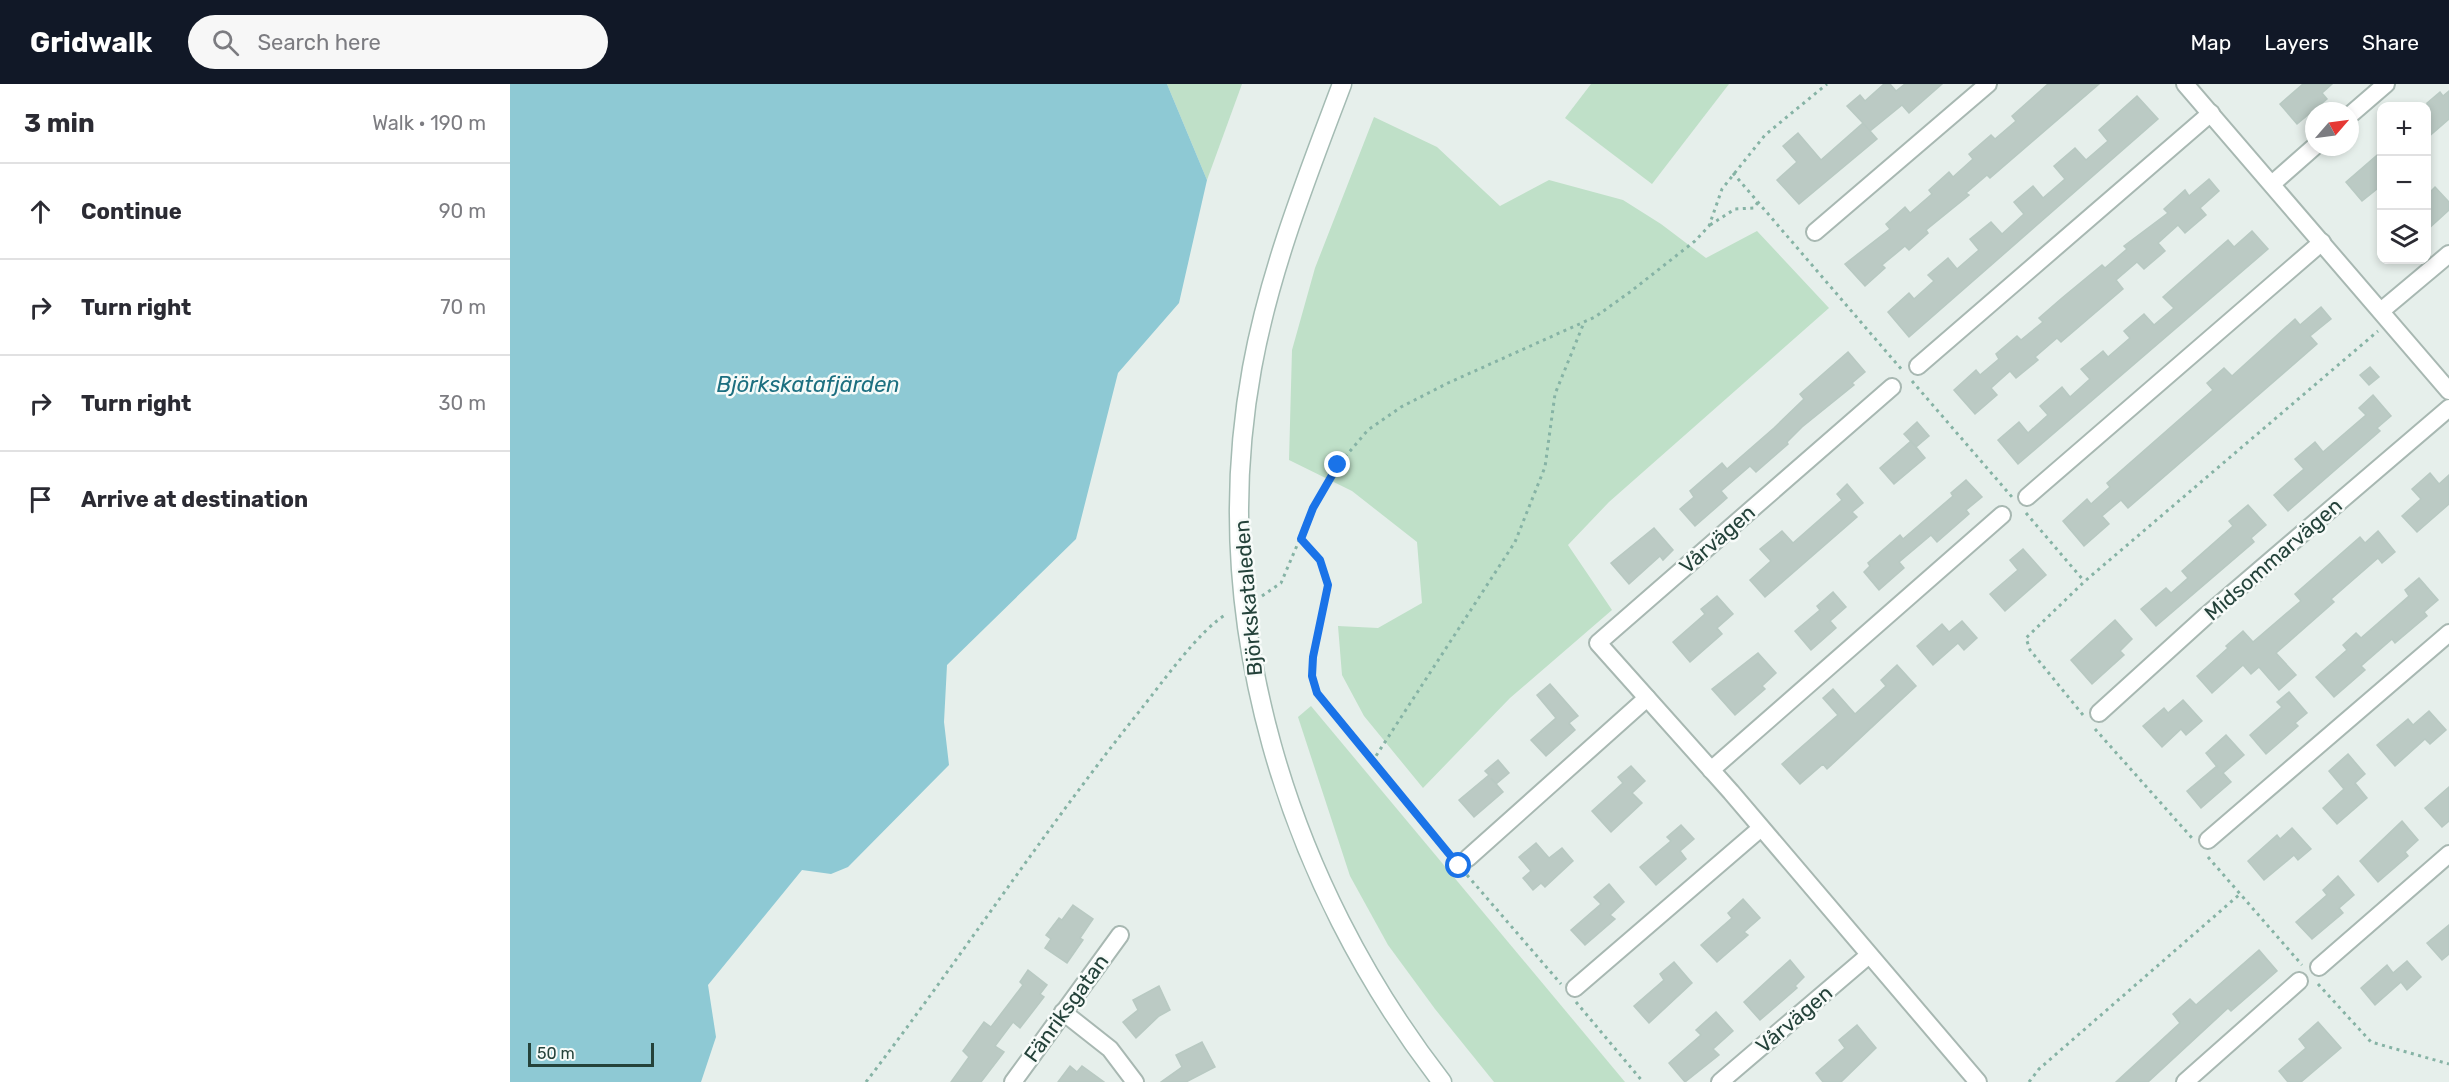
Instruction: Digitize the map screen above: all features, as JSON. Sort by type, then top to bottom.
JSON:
[{"type":"main road","name":"Björkskataleden","points":[[1342,84],[1299,198],[1276,268],[1252,369],[1241,461],[1240,492],[1241,553],[1248,636],[1257,689],[1277,764],[1311,861],[1343,928],[1368,972],[1442,1082]]},
{"type":"street","points":[[1815,232],[1988,84]]},
{"type":"street","points":[[2186,84],[2449,391]]},
{"type":"street","points":[[2359,107],[2386,84]]},
{"type":"street","points":[[1918,366],[2211,113]]},
{"type":"street","points":[[2272,184],[2305,155]]},
{"type":"street","points":[[2027,497],[2322,242]]},
{"type":"street","points":[[2381,311],[2449,254]]},
{"type":"street","name":"Vårvägen","points":[[1892,387],[1598,643],[1711,770],[1978,1082]]},
{"type":"street","name":"Midsommarvägen","points":[[2099,713],[2207,615],[2449,408]]},
{"type":"street","points":[[1711,770],[2002,515]]},
{"type":"street","points":[[2202,844],[2449,633]]},
{"type":"street","points":[[1462,863],[1647,698]]},
{"type":"street","points":[[1573,994],[1761,828]]},
{"type":"street","points":[[2185,1082],[2311,976],[2449,854]]},
{"type":"street","name":"Fänriksgatan","points":[[1013,1082],[1120,935]]},
{"type":"street","name":"Vårvägen","points":[[1720,1082],[1869,955]]},
{"type":"street","points":[[1063,1012],[1110,1049],[1136,1082]]},
{"type":"path","points":[[1709,226],[1722,189],[1752,150],[1779,121],[1827,84]]},
{"type":"path","points":[[1260,597],[1281,583],[1313,508],[1338,465],[1357,442],[1381,420],[1448,383],[1584,323],[1630,292],[1695,241],[1709,226],[1731,211],[1754,208],[1758,202]]},
{"type":"path","points":[[2381,311],[2382,327],[2085,581],[2026,638],[2030,650],[2088,722],[2202,844],[2240,894],[2371,1042],[2449,1064]]},
{"type":"path","points":[[1372,762],[1515,542],[1545,467],[1555,394],[1584,323]]},
{"type":"path","points":[[1301,539],[1320,560],[1328,585],[1313,657],[1312,676],[1317,693],[1372,762],[1462,863],[1573,994],[1643,1082]]},
{"type":"path","points":[[867,1082],[1034,850],[1124,731],[1197,643],[1227,614]]},
{"type":"path","points":[[2029,1082],[2038,1069],[2240,894]]},
{"type":"green space","points":[[1167,84],[1242,84],[1207,180]]},
{"type":"green space","points":[[1591,84],[1729,84],[1652,184],[1565,118]]},
{"type":"green space","points":[[1374,117],[1437,147],[1500,206],[1549,180],[1623,200],[1661,224],[1706,258],[1757,231],[1829,308],[1609,502],[1568,545],[1612,610],[1510,698],[1423,788],[1364,716],[1342,675],[1338,626],[1378,628],[1422,603],[1417,542],[1352,491],[1289,460],[1292,350],[1315,268]]},
{"type":"green space","points":[[1311,706],[1625,1082],[1494,1082],[1435,1009],[1388,945],[1350,876],[1298,717]]},
{"type":"water","name":"Björkskatafjärden","points":[[510,84],[1167,84],[1207,180],[1179,303],[1118,373],[1076,539],[947,665],[944,722],[949,765],[848,867],[831,874],[802,870],[708,985],[716,1037],[701,1082],[510,1082]]},
{"type":"building","points":[[1884,84],[1890,84],[1896,91],[1905,84],[1942,84],[1909,113],[1902,105],[1870,131],[1877,139],[1799,204],[1777,180],[1797,162],[1783,146],[1798,133],[1821,160],[1863,123],[1847,106],[1860,95],[1865,101]]},
{"type":"building","points":[[2048,84],[2099,84],[1990,178],[1987,175],[1966,193],[1969,195],[1926,230],[1928,233],[1909,250],[1905,246],[1882,265],[1885,268],[1865,286],[1845,264],[1890,229],[1886,224],[1905,207],[1910,213],[1932,194],[1929,190],[1949,172],[1953,177],[1973,159],[1969,154],[1991,135],[1995,139],[2016,121],[2012,116]]},
{"type":"building","points":[[2303,84],[2332,84],[2322,93],[2327,99],[2323,102],[2305,102],[2305,117],[2297,124],[2280,104]]},
{"type":"building","points":[[2449,91],[2449,119],[2431,135],[2431,102],[2428,102],[2440,92],[2443,96]]},
{"type":"building","points":[[2137,96],[2158,119],[1909,337],[1888,312],[1909,293],[1914,299],[1934,281],[1928,275],[1948,258],[1957,269],[1979,250],[1970,239],[1991,222],[2002,234],[2024,214],[2014,202],[2033,186],[2043,198],[2065,179],[2054,166],[2075,148],[2086,160],[2108,141],[2099,130]]},
{"type":"building","points":[[2377,155],[2377,189],[2362,201],[2346,182]]},
{"type":"building","points":[[2209,179],[2219,191],[2200,208],[2206,215],[2185,233],[2178,225],[2158,243],[2165,251],[2144,269],[2137,262],[2116,280],[2123,289],[2061,342],[2057,338],[2035,357],[2038,360],[2016,378],[2010,371],[1991,388],[1997,395],[1975,414],[1954,390],[1976,370],[1980,375],[1999,359],[1996,354],[2017,336],[2021,340],[2043,322],[2039,318],[2102,265],[2105,268],[2127,249],[2124,246],[2168,213],[2164,209],[2185,190],[2189,196]]},
{"type":"building","points":[[2435,187],[2449,202],[2449,210],[2431,226],[2431,210],[2431,191]]},
{"type":"building","points":[[2252,231],[2268,249],[2018,464],[1998,440],[2019,422],[2028,433],[2048,415],[2040,406],[2062,387],[2070,397],[2090,379],[2081,369],[2103,351],[2108,357],[2130,338],[2124,331],[2144,314],[2154,325],[2174,308],[2163,297],[2228,240],[2234,247]]},
{"type":"building","points":[[2321,307],[2331,319],[2310,336],[2317,344],[2128,508],[2121,500],[2102,516],[2109,524],[2084,546],[2063,521],[2087,499],[2091,504],[2110,487],[2107,483],[2213,390],[2207,383],[2224,368],[2232,376],[2295,319],[2300,325]]},
{"type":"building","points":[[1848,352],[1865,372],[1852,383],[1854,385],[1802,427],[1787,442],[1788,444],[1756,472],[1750,466],[1721,491],[1727,498],[1695,526],[1680,509],[1694,497],[1690,491],[1722,463],[1727,469],[1774,428],[1804,399],[1800,394]]},
{"type":"building","points":[[2370,367],[2379,377],[2369,385],[2360,375]]},
{"type":"building","points":[[2373,395],[2391,416],[2377,428],[2380,431],[2288,511],[2274,495],[2304,469],[2295,459],[2315,442],[2323,452],[2366,415],[2359,408]]},
{"type":"building","points":[[1917,422],[1929,436],[1916,447],[1904,434]]},
{"type":"building","points":[[1911,441],[1925,458],[1894,484],[1880,468]]},
{"type":"building","points":[[2430,473],[2439,484],[2449,475],[2449,504],[2417,532],[2402,516],[2421,499],[2412,489]]},
{"type":"building","points":[[1966,480],[1982,497],[1966,510],[1969,514],[1937,542],[1931,535],[1899,562],[1904,568],[1879,590],[1864,572],[1870,566],[1868,563],[1900,535],[1903,539],[1953,496],[1951,493]]},
{"type":"building","points":[[1847,484],[1863,503],[1852,512],[1857,517],[1765,597],[1750,580],[1771,561],[1760,549],[1782,531],[1793,543],[1842,500],[1837,494]]},
{"type":"building","points":[[2248,505],[2266,525],[2251,538],[2254,542],[2156,626],[2141,609],[2166,588],[2171,593],[2188,578],[2182,571],[2233,526],[2229,521]]},
{"type":"building","points":[[1654,528],[1673,550],[1663,560],[1660,556],[1629,584],[1611,563]]},
{"type":"building","points":[[2378,531],[2395,552],[2382,563],[2378,558],[2331,599],[2334,602],[2276,653],[2296,675],[2279,690],[2259,667],[2251,674],[2243,665],[2212,693],[2197,676],[2228,648],[2226,646],[2243,631],[2253,642],[2301,601],[2295,594],[2360,537],[2365,543]]},
{"type":"building","points":[[2023,549],[2046,575],[2005,611],[1990,594],[2018,570],[2010,560]]},
{"type":"building","points":[[2419,578],[2438,600],[2424,612],[2427,616],[2395,643],[2392,639],[2361,666],[2365,670],[2334,697],[2316,677],[2347,650],[2343,645],[2356,633],[2361,638],[2409,596],[2405,590]]},
{"type":"building","points":[[1833,592],[1846,607],[1830,621],[1836,628],[1811,650],[1795,631],[1820,610],[1817,606]]},
{"type":"building","points":[[1717,596],[1733,614],[1717,628],[1722,634],[1690,662],[1673,642],[1705,614],[1701,609]]},
{"type":"building","points":[[2115,620],[2132,639],[2120,651],[2124,655],[2092,684],[2071,660]]},
{"type":"building","points":[[1962,621],[1977,638],[1964,650],[1958,643],[1933,665],[1917,646],[1942,624],[1949,632]]},
{"type":"building","points":[[1758,653],[1776,673],[1762,686],[1765,689],[1735,715],[1712,689]]},
{"type":"building","points":[[1897,665],[1916,686],[1827,769],[1823,764],[1800,784],[1782,764],[1838,715],[1823,698],[1833,689],[1855,714],[1886,686],[1881,680]]},
{"type":"building","points":[[1550,684],[1578,716],[1569,723],[1575,730],[1546,756],[1531,740],[1556,718],[1537,695]]},
{"type":"building","points":[[2289,692],[2307,713],[2295,723],[2298,726],[2266,754],[2250,735],[2282,707],[2277,702]]},
{"type":"building","points":[[2183,700],[2202,721],[2186,735],[2181,729],[2162,747],[2143,726],[2164,708],[2168,713]]},
{"type":"building","points":[[2429,711],[2446,730],[2430,744],[2425,739],[2395,766],[2377,745],[2408,719],[2413,725]]},
{"type":"building","points":[[2226,735],[2244,755],[2223,773],[2231,782],[2201,808],[2187,791],[2217,766],[2206,753]]},
{"type":"building","points":[[2348,754],[2365,774],[2355,783],[2367,798],[2337,824],[2323,808],[2344,789],[2329,771]]},
{"type":"building","points":[[1498,760],[1509,773],[1496,784],[1503,792],[1474,817],[1459,800],[1489,775],[1485,771]]},
{"type":"building","points":[[1631,766],[1645,781],[1632,793],[1642,803],[1611,832],[1592,811],[1623,783],[1618,777]]},
{"type":"building","points":[[2449,787],[2449,821],[2442,827],[2425,808]]},
{"type":"building","points":[[2402,821],[2418,840],[2405,852],[2408,856],[2378,882],[2360,861]]},
{"type":"building","points":[[1681,825],[1694,839],[1680,851],[1686,859],[1656,885],[1640,867],[1671,841],[1667,837]]},
{"type":"building","points":[[2292,828],[2311,849],[2298,860],[2294,855],[2264,880],[2248,861],[2277,835],[2280,839]]},
{"type":"building","points":[[1536,843],[1549,858],[1562,848],[1573,861],[1545,887],[1541,883],[1533,890],[1523,878],[1531,871],[1519,857]]},
{"type":"building","points":[[2338,876],[2354,895],[2339,908],[2343,913],[2312,939],[2296,922],[2327,895],[2323,890]]},
{"type":"building","points":[[1609,884],[1624,902],[1610,915],[1615,919],[1585,945],[1571,930],[1601,904],[1594,897]]},
{"type":"building","points":[[1743,899],[1760,918],[1744,932],[1748,935],[1717,962],[1701,945],[1732,918],[1728,913]]},
{"type":"building","points":[[1073,905],[1093,919],[1080,938],[1083,940],[1067,963],[1045,948],[1051,939],[1046,935],[1059,918],[1062,920]]},
{"type":"building","points":[[2449,925],[2449,954],[2442,960],[2427,943]]},
{"type":"building","points":[[2259,950],[2277,971],[2231,1011],[2228,1008],[2148,1082],[2116,1082],[2180,1023],[2173,1014],[2190,999],[2196,1005]]},
{"type":"building","points":[[1790,960],[1804,977],[1795,986],[1797,988],[1760,1020],[1744,1002]]},
{"type":"building","points":[[2407,961],[2421,977],[2407,990],[2401,982],[2375,1005],[2361,988],[2387,965],[2393,973]]},
{"type":"building","points":[[1674,962],[1692,983],[1649,1023],[1634,1006],[1664,980],[1660,974]]},
{"type":"building","points":[[1028,970],[1047,985],[1040,994],[1044,997],[1020,1028],[1013,1022],[995,1046],[1004,1052],[981,1082],[951,1082],[969,1057],[963,1051],[984,1022],[991,1027],[1023,985],[1020,982]]},
{"type":"building","points":[[1159,986],[1170,1010],[1159,1016],[1136,1038],[1123,1022],[1138,1010],[1133,1000]]},
{"type":"building","points":[[1716,1012],[1733,1031],[1713,1049],[1719,1055],[1685,1082],[1669,1063],[1701,1035],[1696,1030]]},
{"type":"building","points":[[2318,1022],[2341,1048],[2301,1082],[2288,1082],[2279,1071],[2306,1048],[2299,1039]]},
{"type":"building","points":[[1857,1025],[1876,1048],[1841,1082],[1823,1082],[1816,1073],[1845,1048],[1839,1040]]},
{"type":"building","points":[[1202,1042],[1215,1067],[1186,1082],[1161,1082],[1182,1067],[1176,1055]]},
{"type":"building","points":[[1070,1066],[1077,1072],[1082,1066],[1104,1082],[1058,1082]]},
{"type":"route","points":[[1338,465],[1313,508],[1301,539],[1320,560],[1328,585],[1313,657],[1312,676],[1317,693],[1326,708],[1459,866]]}]
